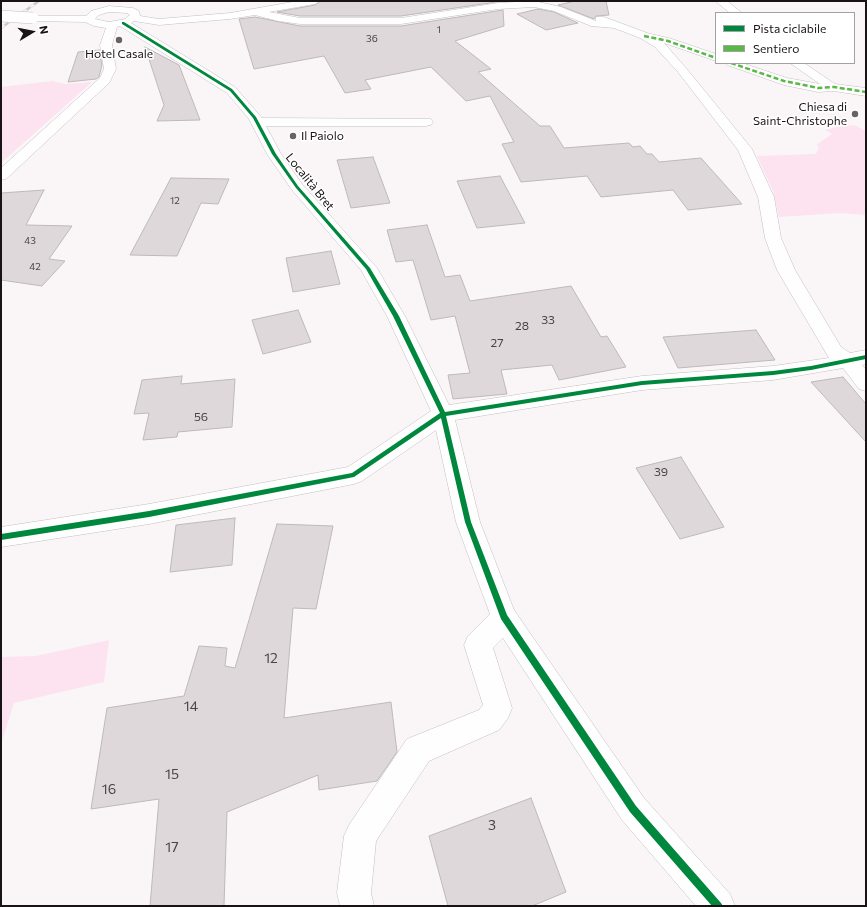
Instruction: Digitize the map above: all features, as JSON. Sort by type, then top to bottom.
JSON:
[{"type":"street","points":[[89,18],[90,21],[98,24],[159,22],[256,12],[315,1]]},
{"type":"street","points":[[561,1],[614,25],[644,36],[668,41],[715,58]]},
{"type":"street","points":[[720,1],[736,12]]},
{"type":"street","points":[[256,12],[278,18],[300,21],[402,22],[498,6],[534,4],[556,9],[595,24],[614,25]]},
{"type":"street","points":[[1,16],[33,18],[89,18],[107,5]]},
{"type":"street","name":"Località Bret","points":[[107,5],[133,11],[135,14],[123,22],[141,35],[231,90],[256,122],[274,154],[297,187],[368,268],[396,316],[440,406],[468,522],[504,617],[633,809],[718,906]]},
{"type":"street","points":[[1,176],[105,80],[110,69],[106,46],[123,22]]},
{"type":"street","points":[[141,35],[144,29],[159,22]]},
{"type":"street","points":[[644,36],[659,45],[682,70],[745,149],[766,197],[773,238],[786,270],[834,352],[857,359]]},
{"type":"street","points":[[734,64],[784,81],[818,88],[834,88],[866,92]]},
{"type":"street","points":[[797,64],[824,83],[834,88]]},
{"type":"street","points":[[256,122],[426,122]]},
{"type":"street","points":[[857,359],[866,384]]},
{"type":"street","points":[[1,536],[149,514],[354,475],[440,406],[642,383],[811,368],[857,359]]},
{"type":"street","points":[[357,906],[354,894],[360,836],[418,750],[489,720],[498,708],[478,645],[504,617]]},
{"type":"shaded area","points":[[52,81],[65,84],[92,82],[1,163],[1,87]]},
{"type":"shaded area","points":[[854,125],[866,131],[866,215],[841,213],[779,217],[773,191],[757,156],[816,154],[819,147],[816,145],[832,134],[825,130]]},
{"type":"shaded area","points":[[109,640],[104,682],[14,703],[1,744],[1,657],[36,656]]},
{"type":"building","points":[[321,1],[503,1],[401,16],[300,16],[277,12],[315,5]]},
{"type":"building","points":[[575,1],[606,1],[609,15],[596,16],[594,19],[558,5]]},
{"type":"building","points":[[538,9],[554,12],[578,23],[546,30],[517,14]]},
{"type":"building","points":[[503,10],[504,26],[455,41],[491,69],[478,72],[540,126],[550,126],[564,148],[629,143],[633,147],[640,146],[647,154],[652,154],[659,162],[701,158],[742,204],[688,210],[673,190],[601,197],[587,176],[521,182],[502,144],[514,142],[490,96],[466,101],[431,67],[365,80],[371,89],[345,93],[324,56],[254,69],[239,19],[255,17],[300,26],[401,26]]},
{"type":"building","points":[[145,47],[179,65],[200,120],[157,121],[164,105]]},
{"type":"building","points":[[99,50],[102,65],[99,77],[96,79],[68,82],[78,52]]},
{"type":"building","points":[[373,157],[390,203],[351,208],[337,160]]},
{"type":"building","points":[[500,176],[525,223],[477,228],[457,181]]},
{"type":"building","points":[[171,178],[229,179],[218,204],[201,203],[177,256],[130,255]]},
{"type":"building","points":[[44,190],[26,225],[72,226],[49,259],[65,261],[42,286],[1,280],[1,193]]},
{"type":"building","points":[[427,225],[445,277],[460,275],[470,301],[571,286],[601,337],[607,336],[626,367],[559,380],[552,365],[501,370],[507,394],[453,399],[448,375],[470,373],[455,316],[431,320],[413,260],[396,262],[387,230]]},
{"type":"building","points":[[331,251],[340,284],[293,292],[286,258]]},
{"type":"building","points":[[298,310],[311,342],[263,354],[252,320]]},
{"type":"building","points":[[756,330],[775,360],[678,368],[663,337]]},
{"type":"building","points":[[182,376],[181,384],[235,379],[232,427],[178,432],[177,437],[143,440],[149,413],[134,414],[142,380]]},
{"type":"building","points":[[843,377],[866,404],[866,442],[811,382]]},
{"type":"building","points":[[681,457],[724,527],[680,539],[636,468]]},
{"type":"building","points":[[235,518],[232,565],[170,572],[176,525]]},
{"type":"building","points":[[277,524],[333,526],[316,609],[293,608],[284,718],[391,702],[397,752],[377,781],[319,790],[318,775],[227,812],[224,906],[150,906],[159,799],[91,809],[107,708],[184,696],[199,646],[227,648],[225,666],[235,668]]},
{"type":"building","points":[[531,798],[566,892],[532,906],[448,906],[429,836]]},
{"type":"railway","points":[[1,28],[39,1]]},
{"type":"marked path","points":[[644,36],[668,41],[715,58]]},
{"type":"marked path","points":[[734,64],[784,81],[818,88],[834,87],[866,92]]},
{"type":"cycle path","points":[[123,23],[231,90],[255,118],[274,154],[297,187],[368,268],[396,316],[443,414],[468,522],[504,617],[633,809],[718,906]]},
{"type":"cycle path","points":[[1,537],[149,514],[354,475],[443,414],[642,383],[773,373],[811,368],[866,357]]},
{"type":"place","name":"Hotel Casale","points":[[119,40]]},
{"type":"place","name":"Chiesa di Saint-Christophe","points":[[855,114]]},
{"type":"place","name":"Il Paiolo","points":[[293,136]]}]
